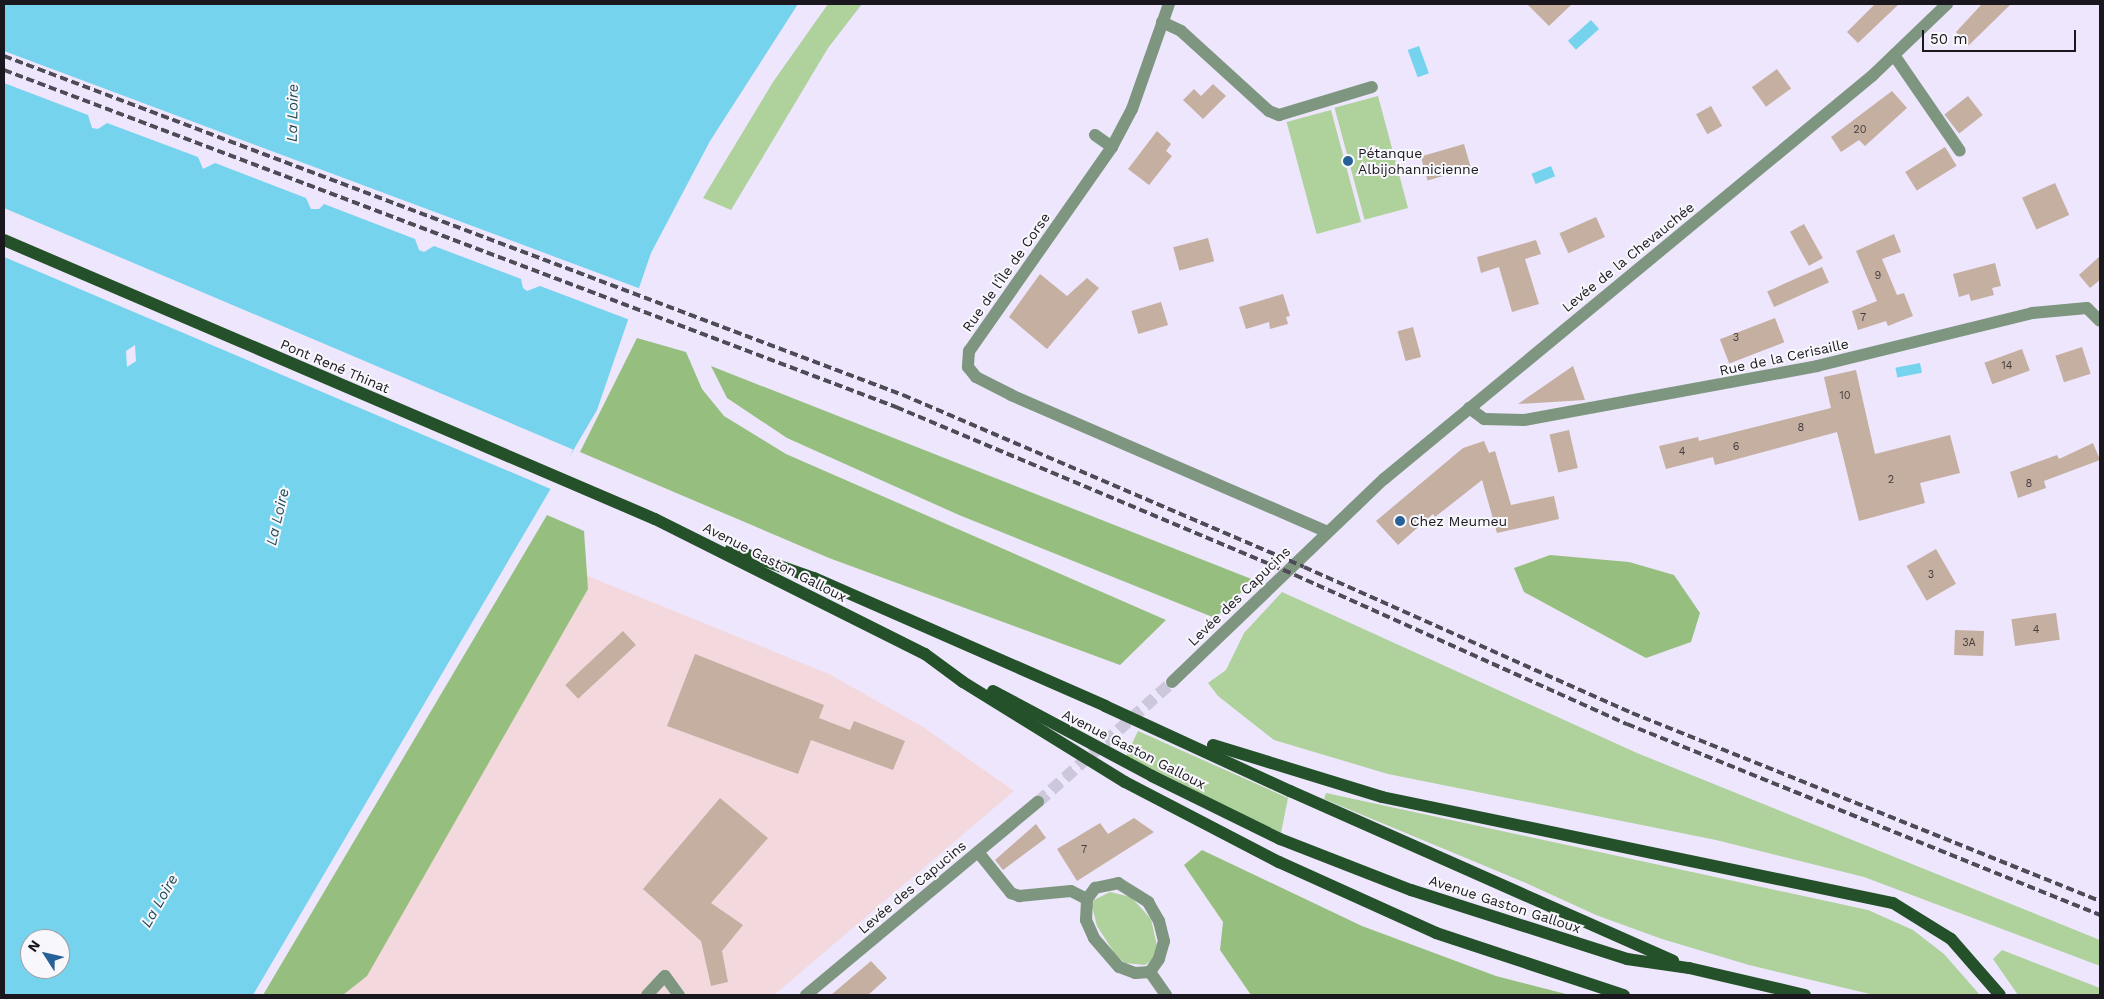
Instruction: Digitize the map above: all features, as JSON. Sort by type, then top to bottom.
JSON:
[{"type":"main road","name":"Pont René Thinat","points":[[4,240],[686,533]]},
{"type":"main road","name":"Avenue Gaston Galloux","points":[[686,533],[925,654],[1073,735],[1280,839],[1411,890],[1627,959],[1690,968],[1805,995]]},
{"type":"main road","name":"Avenue Gaston Galloux","points":[[686,533],[814,578],[1105,706],[1526,899],[1690,968]]},
{"type":"main road","points":[[925,654],[964,682],[1125,782],[1280,862],[1436,933],[1624,995]]},
{"type":"main road","points":[[1105,706],[1213,745],[1382,797],[1893,903],[1952,938],[2000,995]]},
{"type":"street","name":"Rue de l'Île de Corse","points":[[1169,4],[1132,109],[1112,147],[969,351],[968,366],[976,377],[1010,395],[1327,532]]},
{"type":"street","name":"Levée de la Chevauchée","points":[[1327,532],[1469,408],[1894,55],[1947,4]]},
{"type":"street","points":[[1162,22],[1181,31],[1269,111],[1279,115],[1372,87]]},
{"type":"street","points":[[1894,55],[1960,151]]},
{"type":"street","points":[[1095,135],[1112,147]]},
{"type":"street","name":"Rue de la Cerisaille","points":[[1469,408],[1484,419],[1524,420],[1808,368],[2032,313],[2087,308],[2100,321]]},
{"type":"street","name":"Levée des Capucins","points":[[1172,682],[1327,532]]},
{"type":"street","name":"Levée des Capucins","points":[[806,995],[1038,802]]},
{"type":"street","points":[[978,852],[1011,893],[1019,896],[1071,891],[1087,899]]},
{"type":"street","points":[[1118,883],[1148,902],[1159,921],[1164,941],[1160,959],[1150,972],[1135,973],[1119,967],[1105,954],[1086,920],[1087,899],[1095,888],[1118,883]]},
{"type":"street","points":[[1150,972],[1166,995]]},
{"type":"street","points":[[647,995],[665,976],[679,995]]},
{"type":"shaded area","points":[[573,570],[829,674],[923,727],[1014,791],[774,995],[345,995],[440,838]]},
{"type":"green space","points":[[828,4],[862,4],[828,48],[731,210],[703,198],[773,82]]},
{"type":"green space","points":[[1378,96],[1408,208],[1365,220],[1335,108]]},
{"type":"green space","points":[[1331,110],[1361,222],[1317,234],[1287,122]]},
{"type":"green space","points":[[637,338],[686,352],[702,389],[724,416],[786,454],[1166,620],[1120,665],[829,558],[580,452]]},
{"type":"green space","points":[[711,366],[1254,580],[1215,618],[959,515],[787,438],[727,398]]},
{"type":"green space","points":[[547,515],[584,531],[588,589],[367,976],[343,995],[263,995]]},
{"type":"green space","points":[[1550,555],[1629,562],[1674,575],[1700,613],[1691,642],[1646,658],[1524,592],[1514,568]]},
{"type":"green space","points":[[1282,592],[1637,753],[2100,940],[2100,966],[1864,877],[1716,840],[1388,774],[1274,740],[1218,696],[1208,683],[1226,670],[1244,633]]},
{"type":"green space","points":[[1138,731],[1288,798],[1281,833],[1126,756]]},
{"type":"green space","points":[[1326,793],[1868,910],[1913,930],[1944,954],[1980,995],[1874,995],[1749,965],[1662,939],[1596,915],[1526,883],[1324,799]]},
{"type":"green space","points":[[1202,850],[1362,926],[1496,976],[1570,995],[1251,995],[1220,950],[1223,922],[1184,865]]},
{"type":"green space","points":[[1110,892],[1131,897],[1151,919],[1157,946],[1152,960],[1145,965],[1125,963],[1115,954],[1097,926],[1092,906],[1094,900]]},
{"type":"green space","points":[[2002,950],[2100,988],[2100,995],[2018,995],[1993,959]]},
{"type":"water","name":"La Loire","points":[[4,4],[798,4],[710,141],[651,253],[597,410],[253,995],[4,995]],"holes":[[[135,345],[136,361],[127,367],[126,351]]]},
{"type":"water","points":[[1591,20],[1599,29],[1576,50],[1568,41]]},
{"type":"water","points":[[1419,46],[1429,73],[1418,77],[1408,50]]},
{"type":"water","points":[[1551,166],[1555,176],[1536,184],[1532,174]]},
{"type":"water","points":[[1920,363],[1922,373],[1897,378],[1895,368]]},
{"type":"pier","points":[[4,51],[641,289],[630,320],[540,286],[527,291],[523,288],[521,279],[434,246],[424,252],[419,250],[415,239],[324,204],[319,209],[311,209],[306,198],[215,163],[203,169],[198,157],[107,123],[98,129],[92,128],[88,115],[4,83]]},
{"type":"pier","points":[[4,208],[573,449],[555,491],[4,257]]},
{"type":"building","points":[[1527,4],[1572,4],[1549,26]]},
{"type":"building","points":[[1875,4],[1899,4],[1858,43],[1847,32]]},
{"type":"building","points":[[1982,4],[2011,4],[1968,46],[1956,32]]},
{"type":"building","points":[[1777,69],[1791,88],[1766,107],[1752,87]]},
{"type":"building","points":[[1213,84],[1226,96],[1203,119],[1183,100],[1194,89],[1201,96]]},
{"type":"building","points":[[1892,91],[1907,108],[1865,146],[1859,140],[1841,152],[1831,137]]},
{"type":"building","points":[[1968,96],[1983,115],[1959,133],[1944,114]]},
{"type":"building","points":[[1711,106],[1722,126],[1707,134],[1696,114]]},
{"type":"building","points":[[1157,131],[1171,144],[1166,151],[1172,156],[1149,185],[1128,169]]},
{"type":"building","points":[[1464,144],[1471,168],[1428,180],[1421,156]]},
{"type":"building","points":[[1945,147],[1957,166],[1917,191],[1905,172]]},
{"type":"building","points":[[2055,183],[2069,215],[2036,230],[2022,198]]},
{"type":"building","points":[[1596,217],[1605,237],[1568,253],[1559,233]]},
{"type":"building","points":[[1804,224],[1823,258],[1809,266],[1790,232]]},
{"type":"building","points":[[1894,234],[1901,252],[1882,259],[1897,295],[1904,293],[1913,316],[1888,326],[1886,321],[1858,330],[1852,311],[1877,301],[1856,251]]},
{"type":"building","points":[[1208,238],[1214,261],[1179,270],[1173,247]]},
{"type":"building","points":[[1536,240],[1541,254],[1525,259],[1539,304],[1512,312],[1499,267],[1481,273],[1477,257]]},
{"type":"building","points":[[2100,256],[2100,280],[2090,288],[2079,275]]},
{"type":"building","points":[[1995,263],[2001,286],[1992,288],[1994,295],[1971,301],[1969,294],[1959,297],[1953,274]]},
{"type":"building","points":[[1822,267],[1829,283],[1774,307],[1767,291]]},
{"type":"building","points":[[1040,274],[1067,296],[1087,278],[1099,288],[1047,349],[1009,317]]},
{"type":"building","points":[[1283,294],[1290,316],[1286,317],[1288,324],[1270,329],[1269,322],[1246,329],[1239,307]]},
{"type":"building","points":[[1161,302],[1168,325],[1138,334],[1131,311]]},
{"type":"building","points":[[1775,318],[1784,342],[1729,363],[1720,339]]},
{"type":"building","points":[[1413,327],[1421,357],[1406,361],[1398,331]]},
{"type":"building","points":[[2082,347],[2091,374],[2064,382],[2055,356]]},
{"type":"building","points":[[2022,349],[2030,371],[1992,384],[1984,363]]},
{"type":"building","points":[[1573,366],[1585,400],[1518,404]]},
{"type":"building","points":[[1856,370],[1875,454],[1950,435],[1960,473],[1920,483],[1925,503],[1859,521],[1837,432],[1715,465],[1713,457],[1666,469],[1659,446],[1698,437],[1699,441],[1831,408],[1824,377]]},
{"type":"building","points":[[1569,430],[1578,468],[1558,472],[1550,434]]},
{"type":"building","points":[[1484,441],[1489,453],[1495,451],[1511,505],[1554,496],[1559,519],[1497,533],[1482,480],[1435,517],[1433,514],[1398,545],[1376,521],[1463,448]]},
{"type":"building","points":[[2093,443],[2100,460],[2044,481],[2046,488],[2018,498],[2010,472],[2057,455],[2059,459]]},
{"type":"building","points":[[1936,549],[1956,584],[1927,601],[1907,566]]},
{"type":"building","points":[[2056,613],[2060,640],[2015,646],[2011,619]]},
{"type":"building","points":[[1955,630],[1984,631],[1983,656],[1954,655]]},
{"type":"building","points":[[623,631],[636,645],[578,699],[565,685]]},
{"type":"building","points":[[695,654],[824,705],[819,718],[850,730],[854,721],[905,741],[893,770],[811,740],[798,774],[667,726]]},
{"type":"building","points":[[720,798],[768,838],[711,903],[743,925],[722,951],[728,982],[711,986],[701,941],[643,889]]},
{"type":"building","points":[[1134,818],[1154,832],[1077,881],[1057,849],[1100,823],[1108,834]]},
{"type":"building","points":[[1036,824],[1046,838],[1003,870],[995,860]]},
{"type":"building","points":[[871,961],[887,978],[868,995],[831,995]]},
{"type":"tunnel","points":[[1038,802],[1172,682]]},
{"type":"railway","points":[[4,56],[903,395],[1304,567],[1632,713],[2100,901]]},
{"type":"railway","points":[[4,70],[896,407],[1295,575],[1627,724],[2100,915]]},
{"type":"place","name":"Pétanque Albijohannicienne","points":[[1348,161]]},
{"type":"place","name":"Chez Meumeu","points":[[1400,521]]}]
